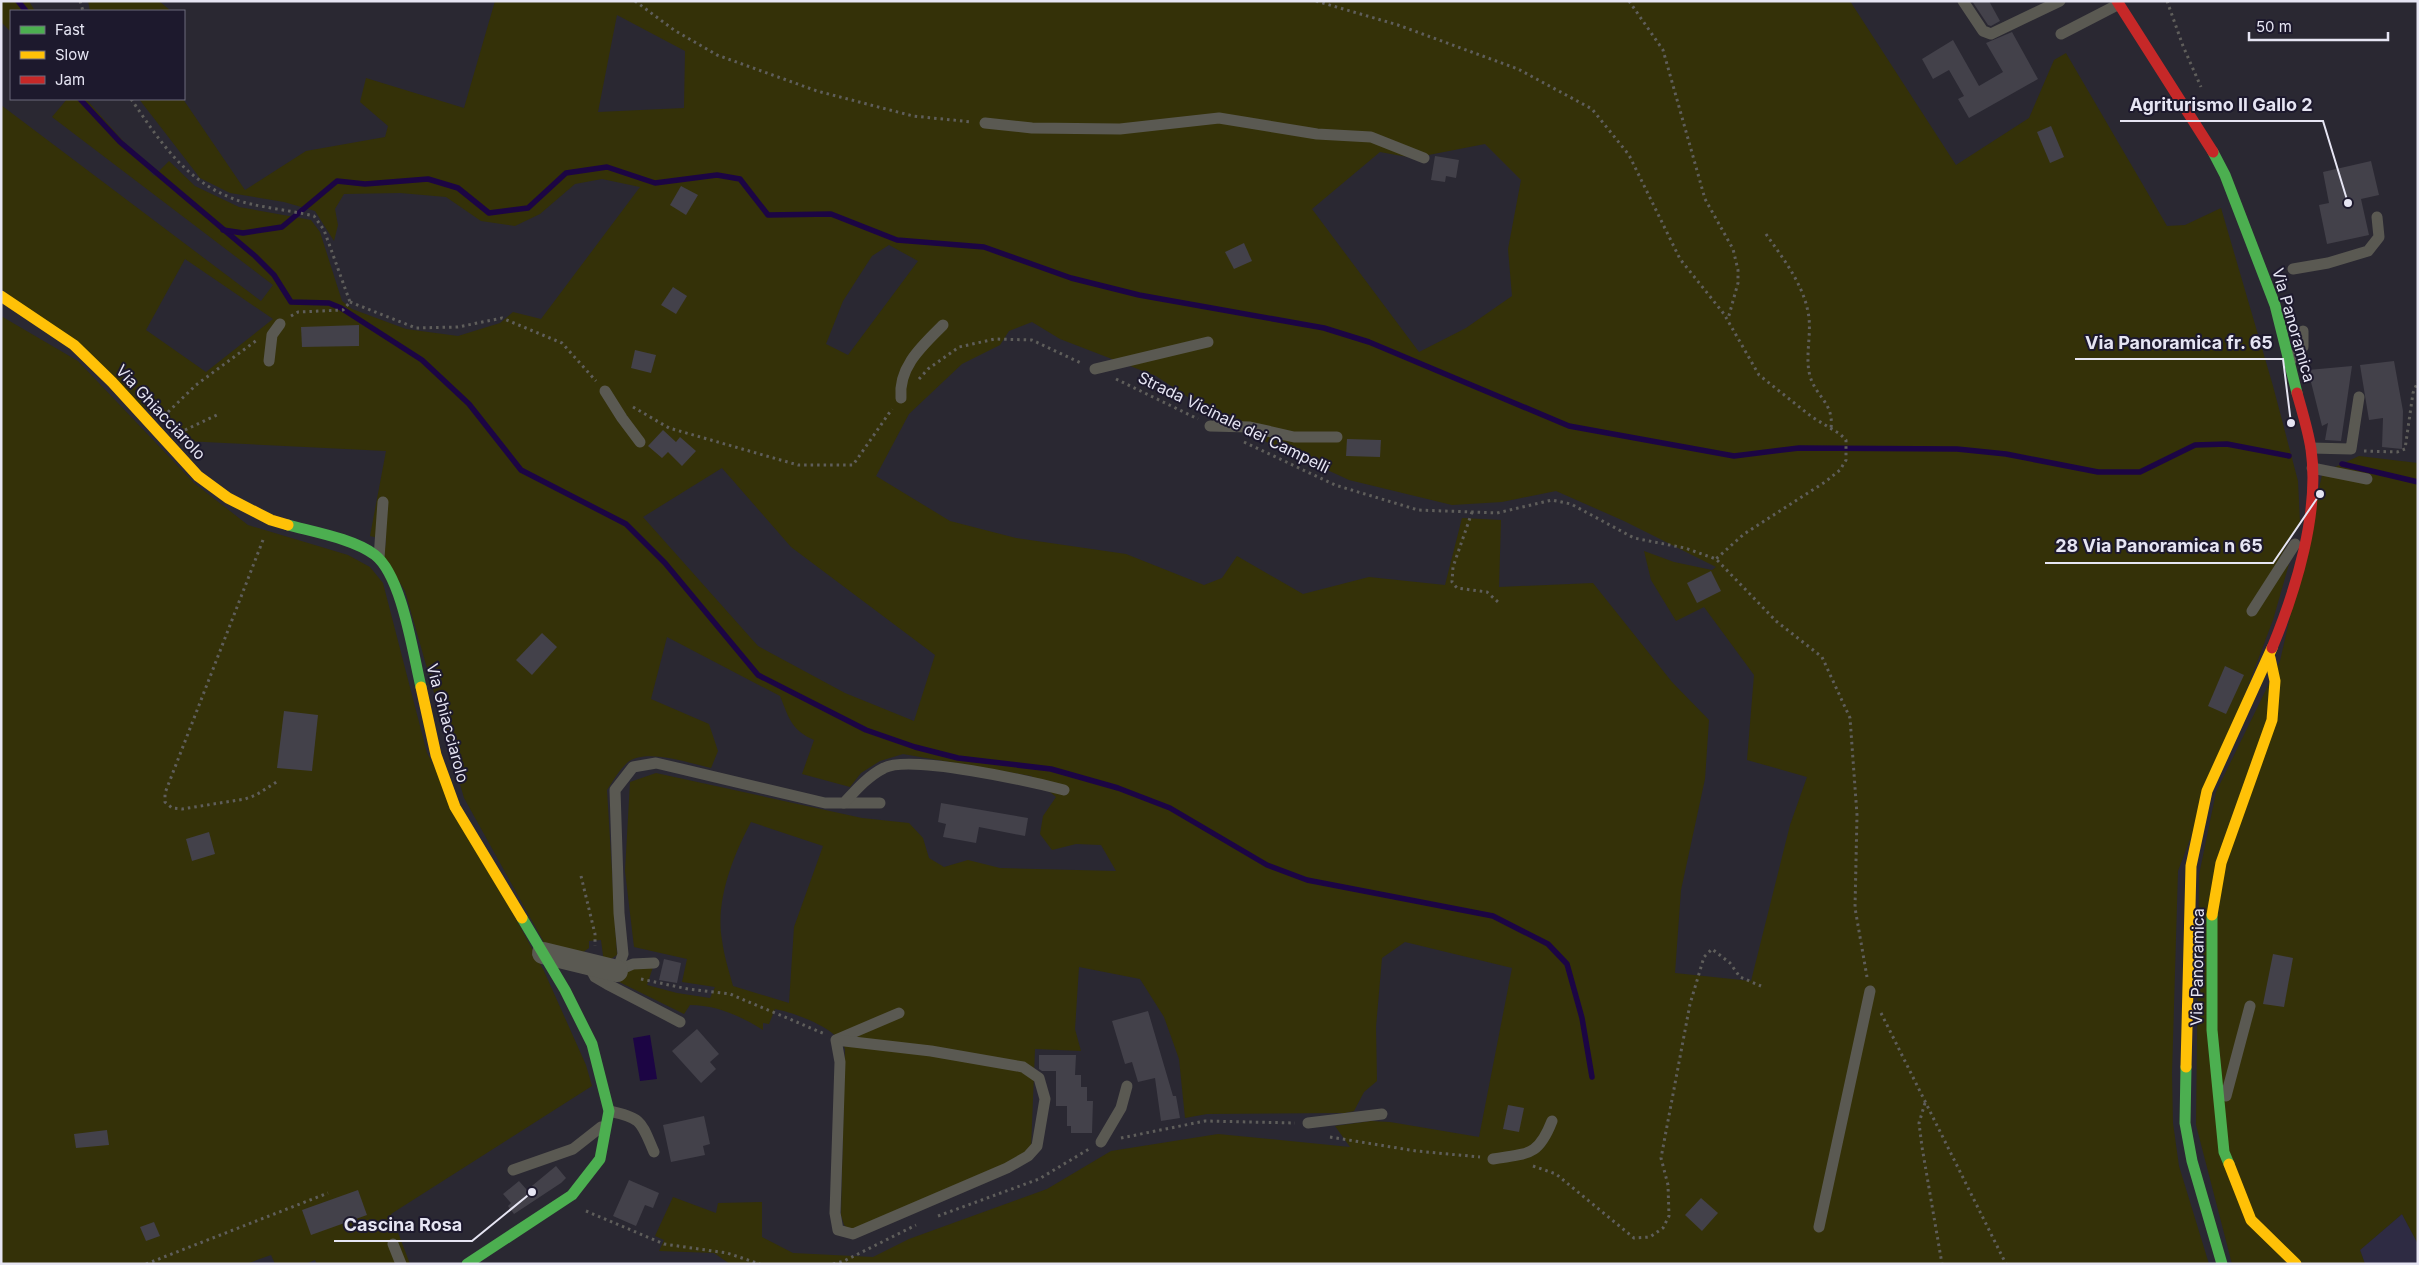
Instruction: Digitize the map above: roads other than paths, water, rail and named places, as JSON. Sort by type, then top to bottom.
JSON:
[{"type":"street","name":"Via Panoramica","points":[[2118,3],[2204,137],[2225,175],[2275,306],[2311,448],[2312,468],[2307,526],[2300,568],[2289,606],[2270,656],[2207,791],[2191,866],[2186,1123],[2192,1161],[2222,1264]]},
{"type":"street","name":"Via Ghiacciarolo","points":[[1,296],[74,345],[153,426],[198,476],[228,498],[271,520],[354,544],[374,555],[388,571],[404,614],[436,755],[454,807],[565,990],[592,1044],[609,1116],[600,1159],[572,1195],[467,1264]]},
{"type":"street","name":"Via Panoramica","points":[[2270,656],[2275,681],[2272,720],[2221,863],[2212,911],[2212,1030],[2224,1152],[2251,1220],[2296,1264]]},
{"type":"street","points":[[542,953],[616,970]]},
{"type":"lane","points":[[1963,1],[1983,31],[1991,34],[2060,1]]},
{"type":"lane","points":[[2061,34],[2118,3]]},
{"type":"lane","points":[[985,124],[1032,128],[1120,129],[1219,118],[1317,134],[1370,137],[1424,158]]},
{"type":"lane","points":[[2293,269],[2328,263],[2368,251],[2379,237],[2377,217]]},
{"type":"lane","points":[[269,361],[272,335],[280,324]]},
{"type":"lane","points":[[901,398],[900,384],[914,354],[943,325]]},
{"type":"lane","points":[[2289,362],[2303,347],[2303,331]]},
{"type":"lane","points":[[1095,369],[1208,342]]},
{"type":"lane","points":[[605,391],[640,442]]},
{"type":"lane","points":[[2311,448],[2350,450],[2359,397]]},
{"type":"lane","points":[[1210,426],[1250,427],[1294,437],[1337,437]]},
{"type":"lane","points":[[2312,468],[2367,479]]},
{"type":"lane","points":[[378,560],[383,502]]},
{"type":"lane","points":[[2252,610],[2307,526]]},
{"type":"lane","points":[[616,970],[623,954],[619,913],[615,790],[633,767],[656,763],[780,794],[825,803],[880,803]]},
{"type":"lane","points":[[844,803],[862,783],[886,767],[918,764],[1037,783],[1064,790]]},
{"type":"lane","points":[[616,970],[632,964],[654,963]]},
{"type":"lane","points":[[588,964],[595,977],[680,1022]]},
{"type":"lane","points":[[1819,1227],[1870,991]]},
{"type":"lane","points":[[2220,1110],[2230,1087],[2250,1006]]},
{"type":"lane","points":[[836,1040],[899,1014]]},
{"type":"lane","points":[[836,1040],[931,1051],[1023,1067],[1039,1078],[1045,1100],[1037,1146],[1028,1156],[1007,1168],[853,1234],[838,1230],[834,1213],[840,1062],[836,1040]]},
{"type":"lane","points":[[1101,1142],[1121,1108],[1127,1086]]},
{"type":"lane","points":[[1308,1123],[1382,1114]]},
{"type":"lane","points":[[513,1170],[573,1149],[609,1116],[630,1115],[642,1123],[654,1152]]},
{"type":"lane","points":[[1493,1159],[1533,1151],[1544,1141],[1552,1121]]},
{"type":"lane","points":[[393,1244],[401,1264]]},
{"type":"waterway","points":[[18,1],[25,10]]},
{"type":"waterway","points":[[81,100],[120,142],[255,256],[274,275],[291,302],[329,303],[341,308],[422,360],[469,404],[521,470],[626,524],[665,563],[758,675],[866,730],[915,747],[958,758],[1051,769],[1118,788],[1170,808],[1267,865],[1307,880],[1493,916],[1548,944],[1567,964],[1582,1018],[1592,1077]]},
{"type":"waterway","points":[[223,230],[243,233],[282,227],[337,181],[365,184],[428,179],[458,188],[489,213],[528,208],[566,173],[607,167],[655,183],[717,175],[740,179],[768,215],[831,214],[897,240],[984,247],[1071,278],[1139,295],[1324,328],[1369,342],[1569,426],[1734,456],[1799,448],[1957,449],[2006,454],[2098,472],[2140,472],[2195,445],[2227,444],[2289,456]]},
{"type":"waterway","points":[[2342,464],[2418,482]]},
{"type":"place","name":"Agriturismo Il Gallo 2","points":[[2348,203]]},
{"type":"place","name":"Via Panoramica fr. 65","points":[[2291,423]]},
{"type":"place","name":"28 Via Panoramica n 65","points":[[2320,494]]},
{"type":"place","name":"Cascina Rosa","points":[[532,1192]]}]
